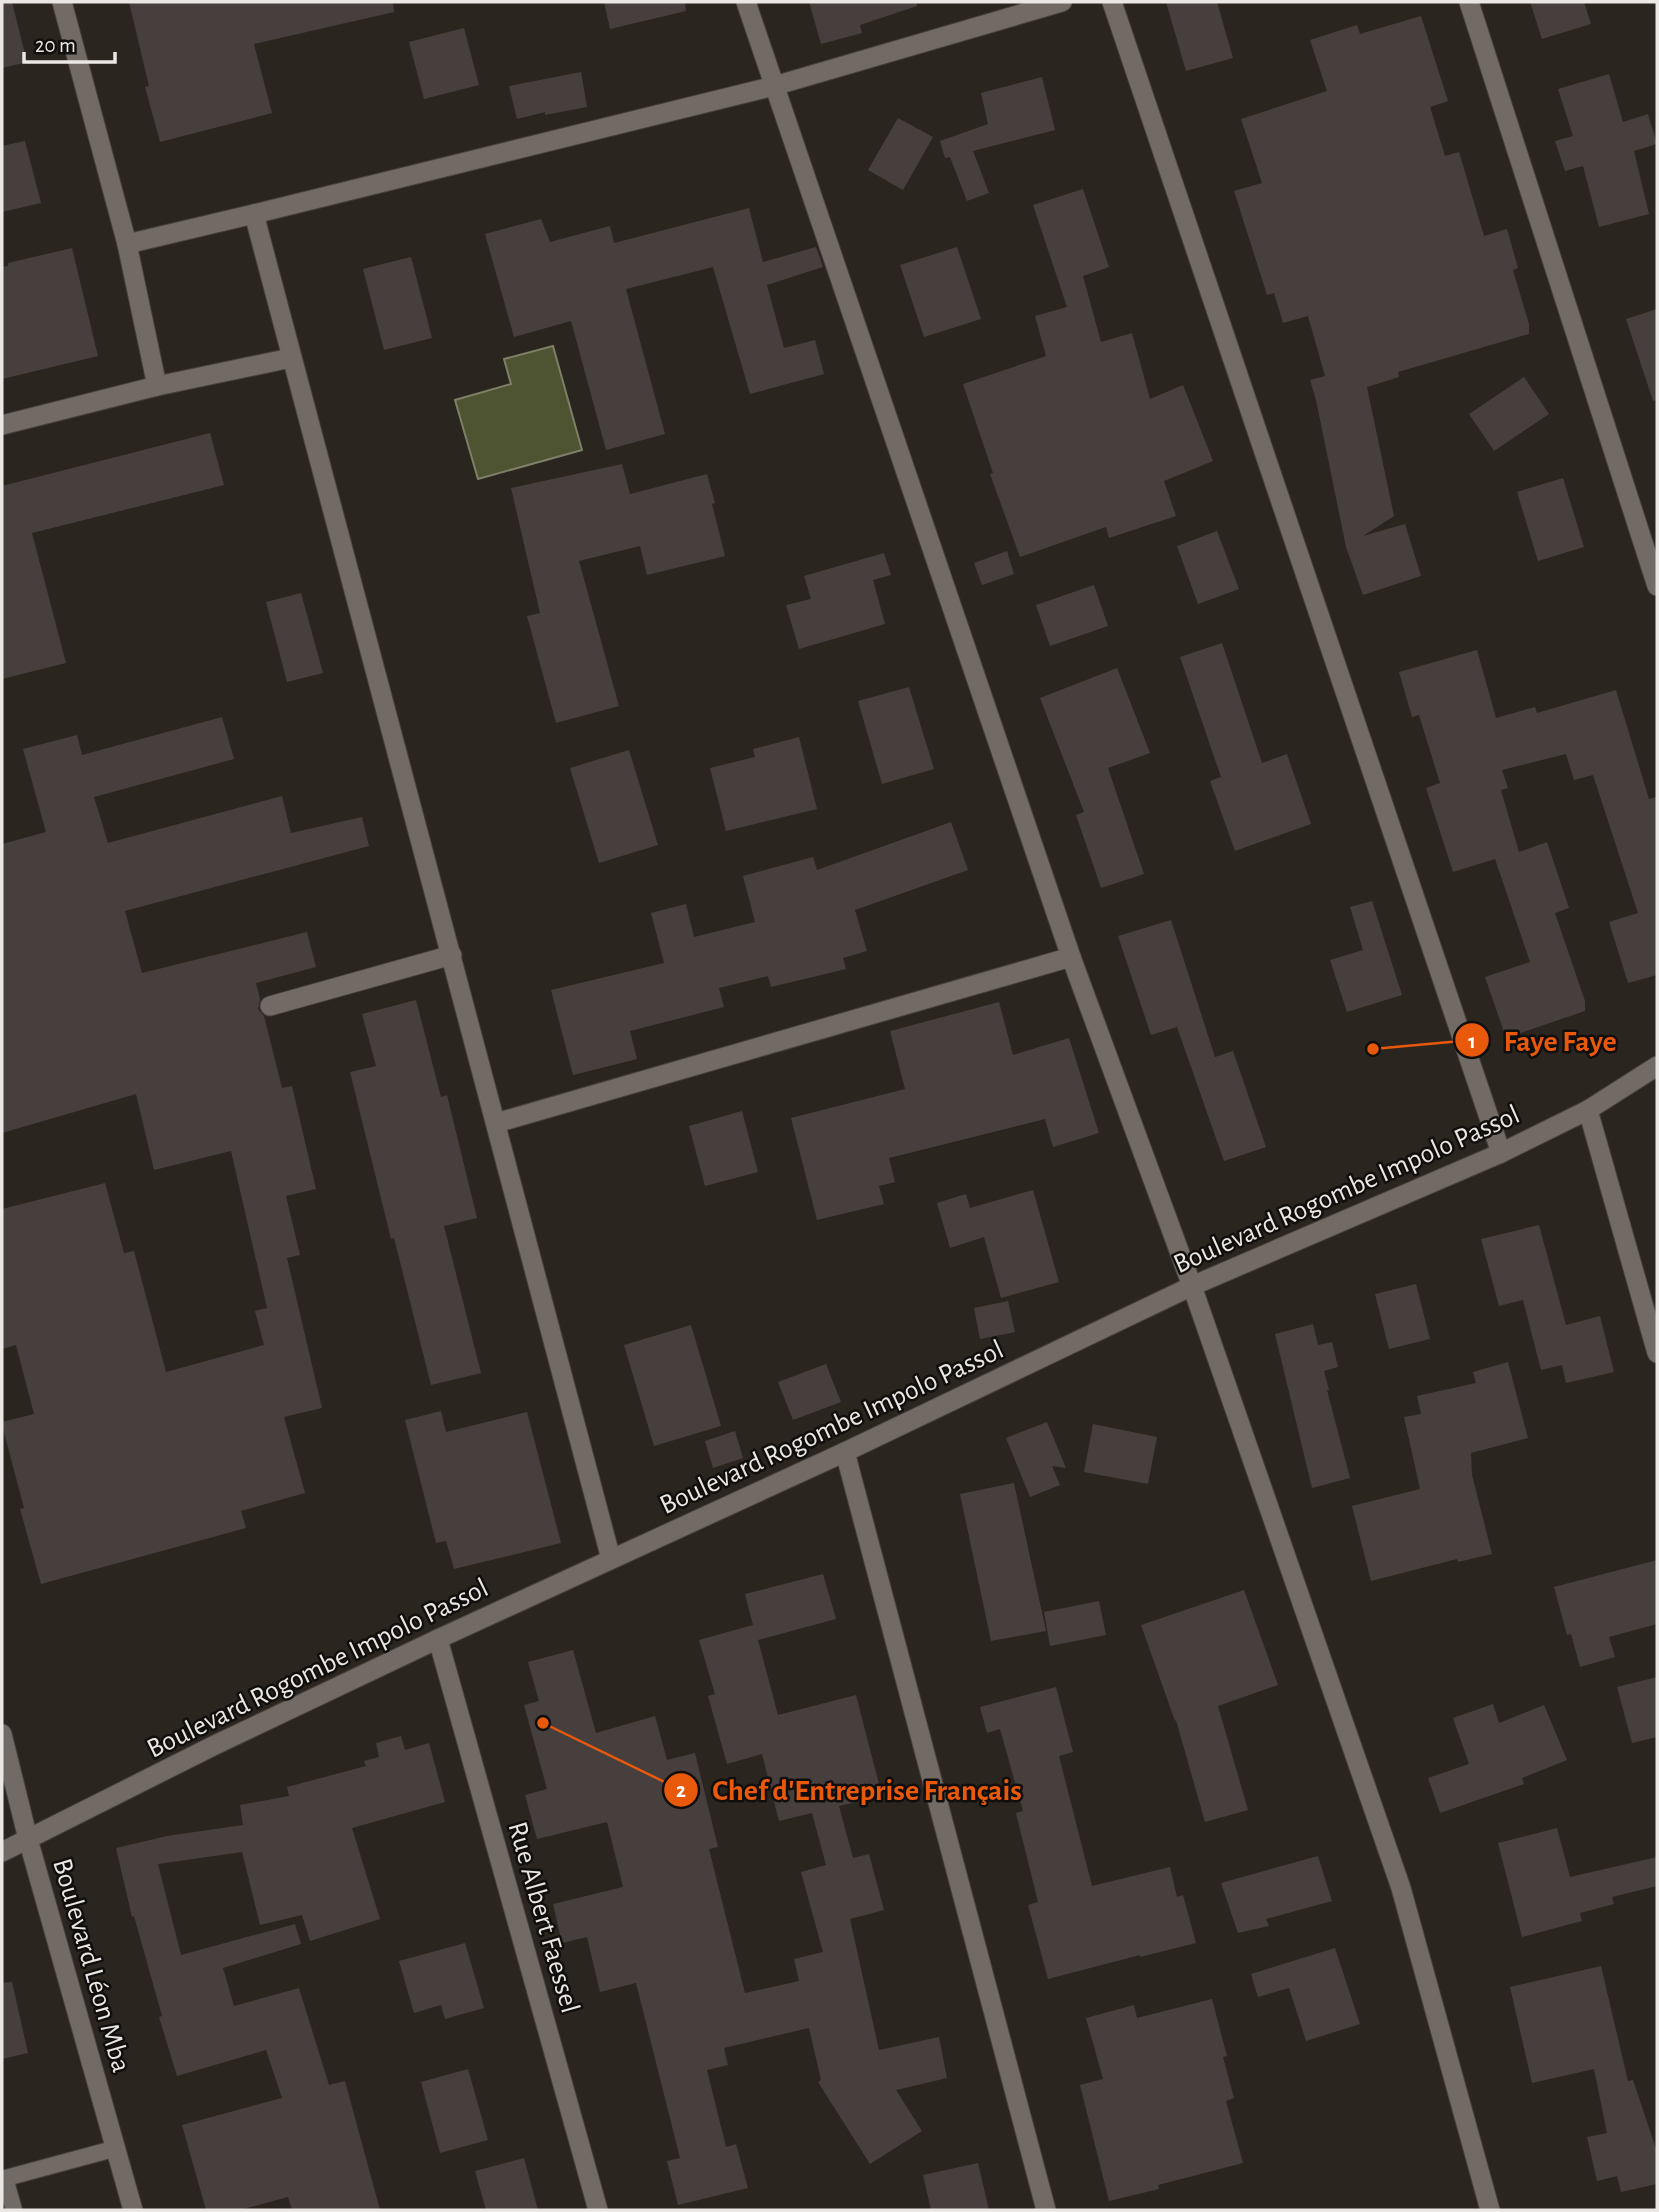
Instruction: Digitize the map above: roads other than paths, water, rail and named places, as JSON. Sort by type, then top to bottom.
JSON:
[{"type":"street","points":[[62,2],[127,244],[157,386]]},
{"type":"street","points":[[746,2],[1071,957],[1192,1286],[1401,1888],[1490,2210]]},
{"type":"street","points":[[127,244],[774,86],[1062,2]]},
{"type":"street","points":[[1112,2],[1501,1153]]},
{"type":"street","points":[[1469,2],[1656,574]]},
{"type":"street","points":[[254,214],[611,1559]]},
{"type":"street","points":[[2,425],[157,386],[291,358]]},
{"type":"street","points":[[270,1006],[452,955]]},
{"type":"street","points":[[496,1123],[1071,957]]},
{"type":"street","name":"Boulevard Rogombe Impolo Passol","points":[[2,1852],[215,1745],[845,1452],[1192,1286],[1501,1153],[1588,1110],[1657,1066]]},
{"type":"street","points":[[1588,1110],[1657,1353]]},
{"type":"street","points":[[845,1452],[1046,2210]]},
{"type":"street","name":"Rue Albert Faessel","points":[[438,1639],[598,2210]]},
{"type":"street","name":"Boulevard Léon Mba","points":[[2,1734],[28,1839],[133,2210]]},
{"type":"lane","points":[[14,2210],[4,2178],[117,2148]]},
{"type":"place","name":"Faye Faye","points":[[1373,1049]]},
{"type":"place","name":"Chef d'Entreprise Français","points":[[543,1723]]}]
